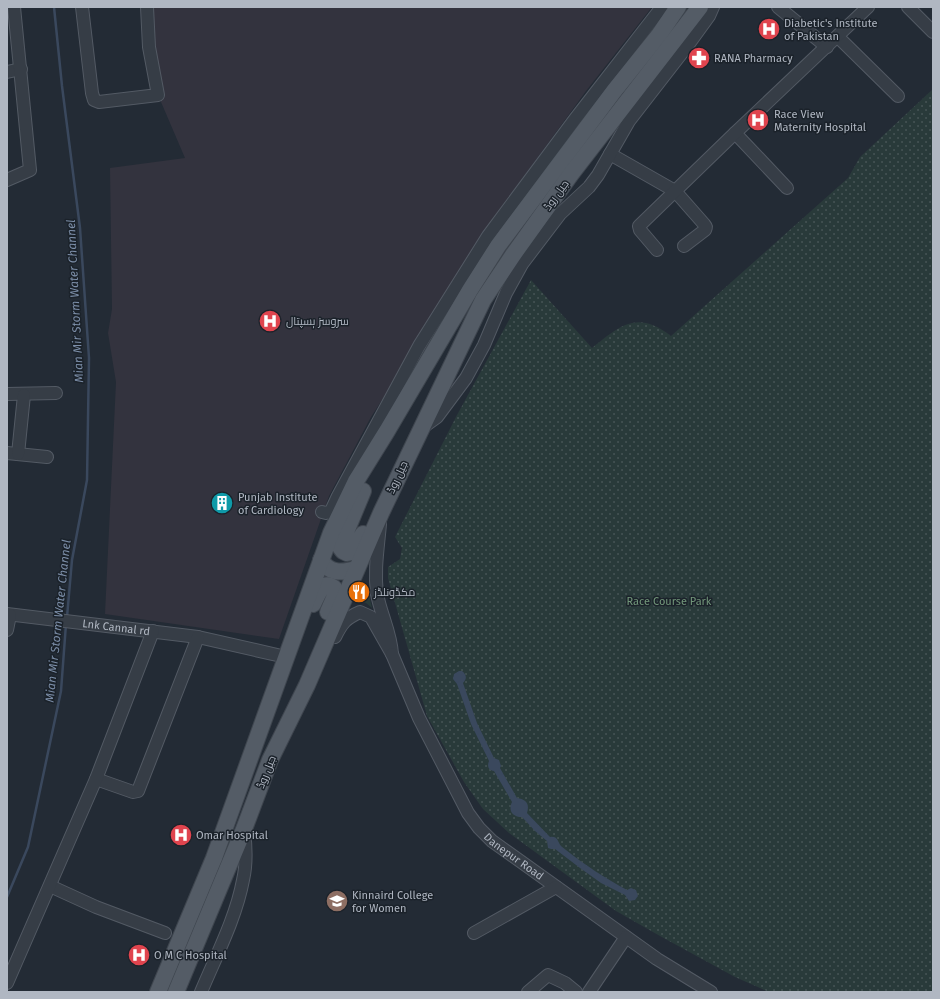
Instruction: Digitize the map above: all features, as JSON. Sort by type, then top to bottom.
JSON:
[{"type":"main road","name":"جیل روڈ","points":[[158,992],[214,858],[331,533],[356,481],[388,431],[470,290],[498,246],[614,91],[659,35],[678,7]]},
{"type":"main road","name":"جیل روڈ","points":[[176,992],[244,830],[270,760],[308,685],[380,513],[483,300],[571,174],[700,7]]},
{"type":"main road","points":[[388,431],[341,544],[340,547],[343,552],[350,553],[354,549],[406,458]]},
{"type":"main road","points":[[321,560],[324,565],[337,572],[356,569]]},
{"type":"main road","points":[[270,760],[295,691],[335,596],[334,588],[326,585],[321,588],[286,657]]},
{"type":"street","points":[[7,180],[30,170],[14,7]]},
{"type":"street","points":[[82,7],[92,93],[94,100],[99,102],[158,95],[149,47],[147,7]]},
{"type":"street","points":[[322,512],[326,513],[331,511],[419,346],[488,236],[574,119],[662,7]]},
{"type":"street","points":[[420,430],[437,417],[466,378],[484,345],[506,293],[522,264],[560,214],[589,187],[598,175],[628,121],[688,45],[709,16],[713,7]]},
{"type":"street","points":[[778,7],[827,47]]},
{"type":"street","points":[[657,250],[640,230],[639,226],[868,7]]},
{"type":"street","points":[[908,7],[933,32]]},
{"type":"street","points":[[838,37],[898,96]]},
{"type":"street","points":[[7,72],[21,69]]},
{"type":"street","points":[[735,133],[787,188]]},
{"type":"street","points":[[601,136],[613,150],[675,191],[704,224],[706,227],[705,230],[684,246]]},
{"type":"street","points":[[7,394],[24,395],[56,393]]},
{"type":"street","points":[[24,395],[13,453],[48,457]]},
{"type":"street","name":"Danepur Road","points":[[380,513],[375,573],[378,596],[392,643],[392,654]]},
{"type":"street","name":"Danepur Road","points":[[308,685],[342,624],[350,616],[360,612],[371,617],[392,654],[419,718],[468,813],[479,828],[492,841],[556,888],[657,959],[711,992]]},
{"type":"street","name":"Lnk Cannal rd","points":[[7,630],[8,614],[198,637],[286,657]]},
{"type":"street","points":[[7,983],[96,779],[153,631]]},
{"type":"street","points":[[96,779],[133,792],[138,791],[141,788],[198,637]]},
{"type":"street","points":[[201,992],[234,912],[243,880],[246,853],[244,830]]},
{"type":"street","points":[[50,886],[96,907],[165,933]]},
{"type":"street","points":[[474,933],[556,888]]},
{"type":"street","points":[[589,992],[626,936]]},
{"type":"street","points":[[528,992],[548,975],[576,992]]},
{"type":"street","points":[[691,979],[694,992]]},
{"type":"shaded area","name":"سروسز ہسپتال","points":[[147,7],[652,7],[586,91],[479,238],[408,360],[371,417],[329,496],[279,639],[105,614],[116,382],[108,333],[112,309],[110,168],[185,158],[158,95]]},
{"type":"green space","name":"Race Course Park","points":[[933,89],[933,992],[769,992],[735,977],[616,911],[509,833],[483,809],[464,782],[427,716],[388,578],[388,567],[400,559],[402,548],[395,537],[457,415],[531,280],[592,348],[621,327],[639,322],[659,328],[671,336],[848,178],[860,157]]},
{"type":"green space","points":[[364,584],[367,585],[372,608],[366,603],[358,601]]},
{"type":"water","points":[[459,671],[464,672],[466,676],[463,683],[477,723],[494,758],[499,760],[501,766],[500,768],[517,798],[525,801],[528,805],[527,813],[550,837],[556,838],[561,846],[580,861],[627,890],[631,888],[636,890],[638,896],[635,900],[629,901],[625,895],[601,883],[555,849],[548,848],[547,841],[522,817],[513,814],[510,808],[512,802],[494,771],[488,768],[489,761],[471,724],[457,684],[453,679],[454,674]]},
{"type":"waterway","name":"Mian Mir Storm Water Channel","points":[[54,7],[62,86],[80,228],[89,358],[87,480],[72,560],[67,617]]},
{"type":"waterway","name":"Mian Mir Storm Water Channel","points":[[7,897],[28,847],[61,691],[66,624]]},
{"type":"place","name":"Diabetic's Institute of Pakistan","points":[[769,29]]},
{"type":"place","name":"RANA Pharmacy","points":[[699,58]]},
{"type":"place","name":"Race View Maternity Hospital","points":[[758,120]]},
{"type":"place","name":"سروسز ہسپتال","points":[[270,321]]},
{"type":"place","name":"Punjab Institute of Cardiology","points":[[222,503]]},
{"type":"place","name":"مکڈونلڈز","points":[[359,592]]},
{"type":"place","name":"Omar Hospital","points":[[181,835]]},
{"type":"place","name":"Kinnaird College for Women","points":[[337,901]]},
{"type":"place","name":"O M C Hospital","points":[[139,955]]}]
